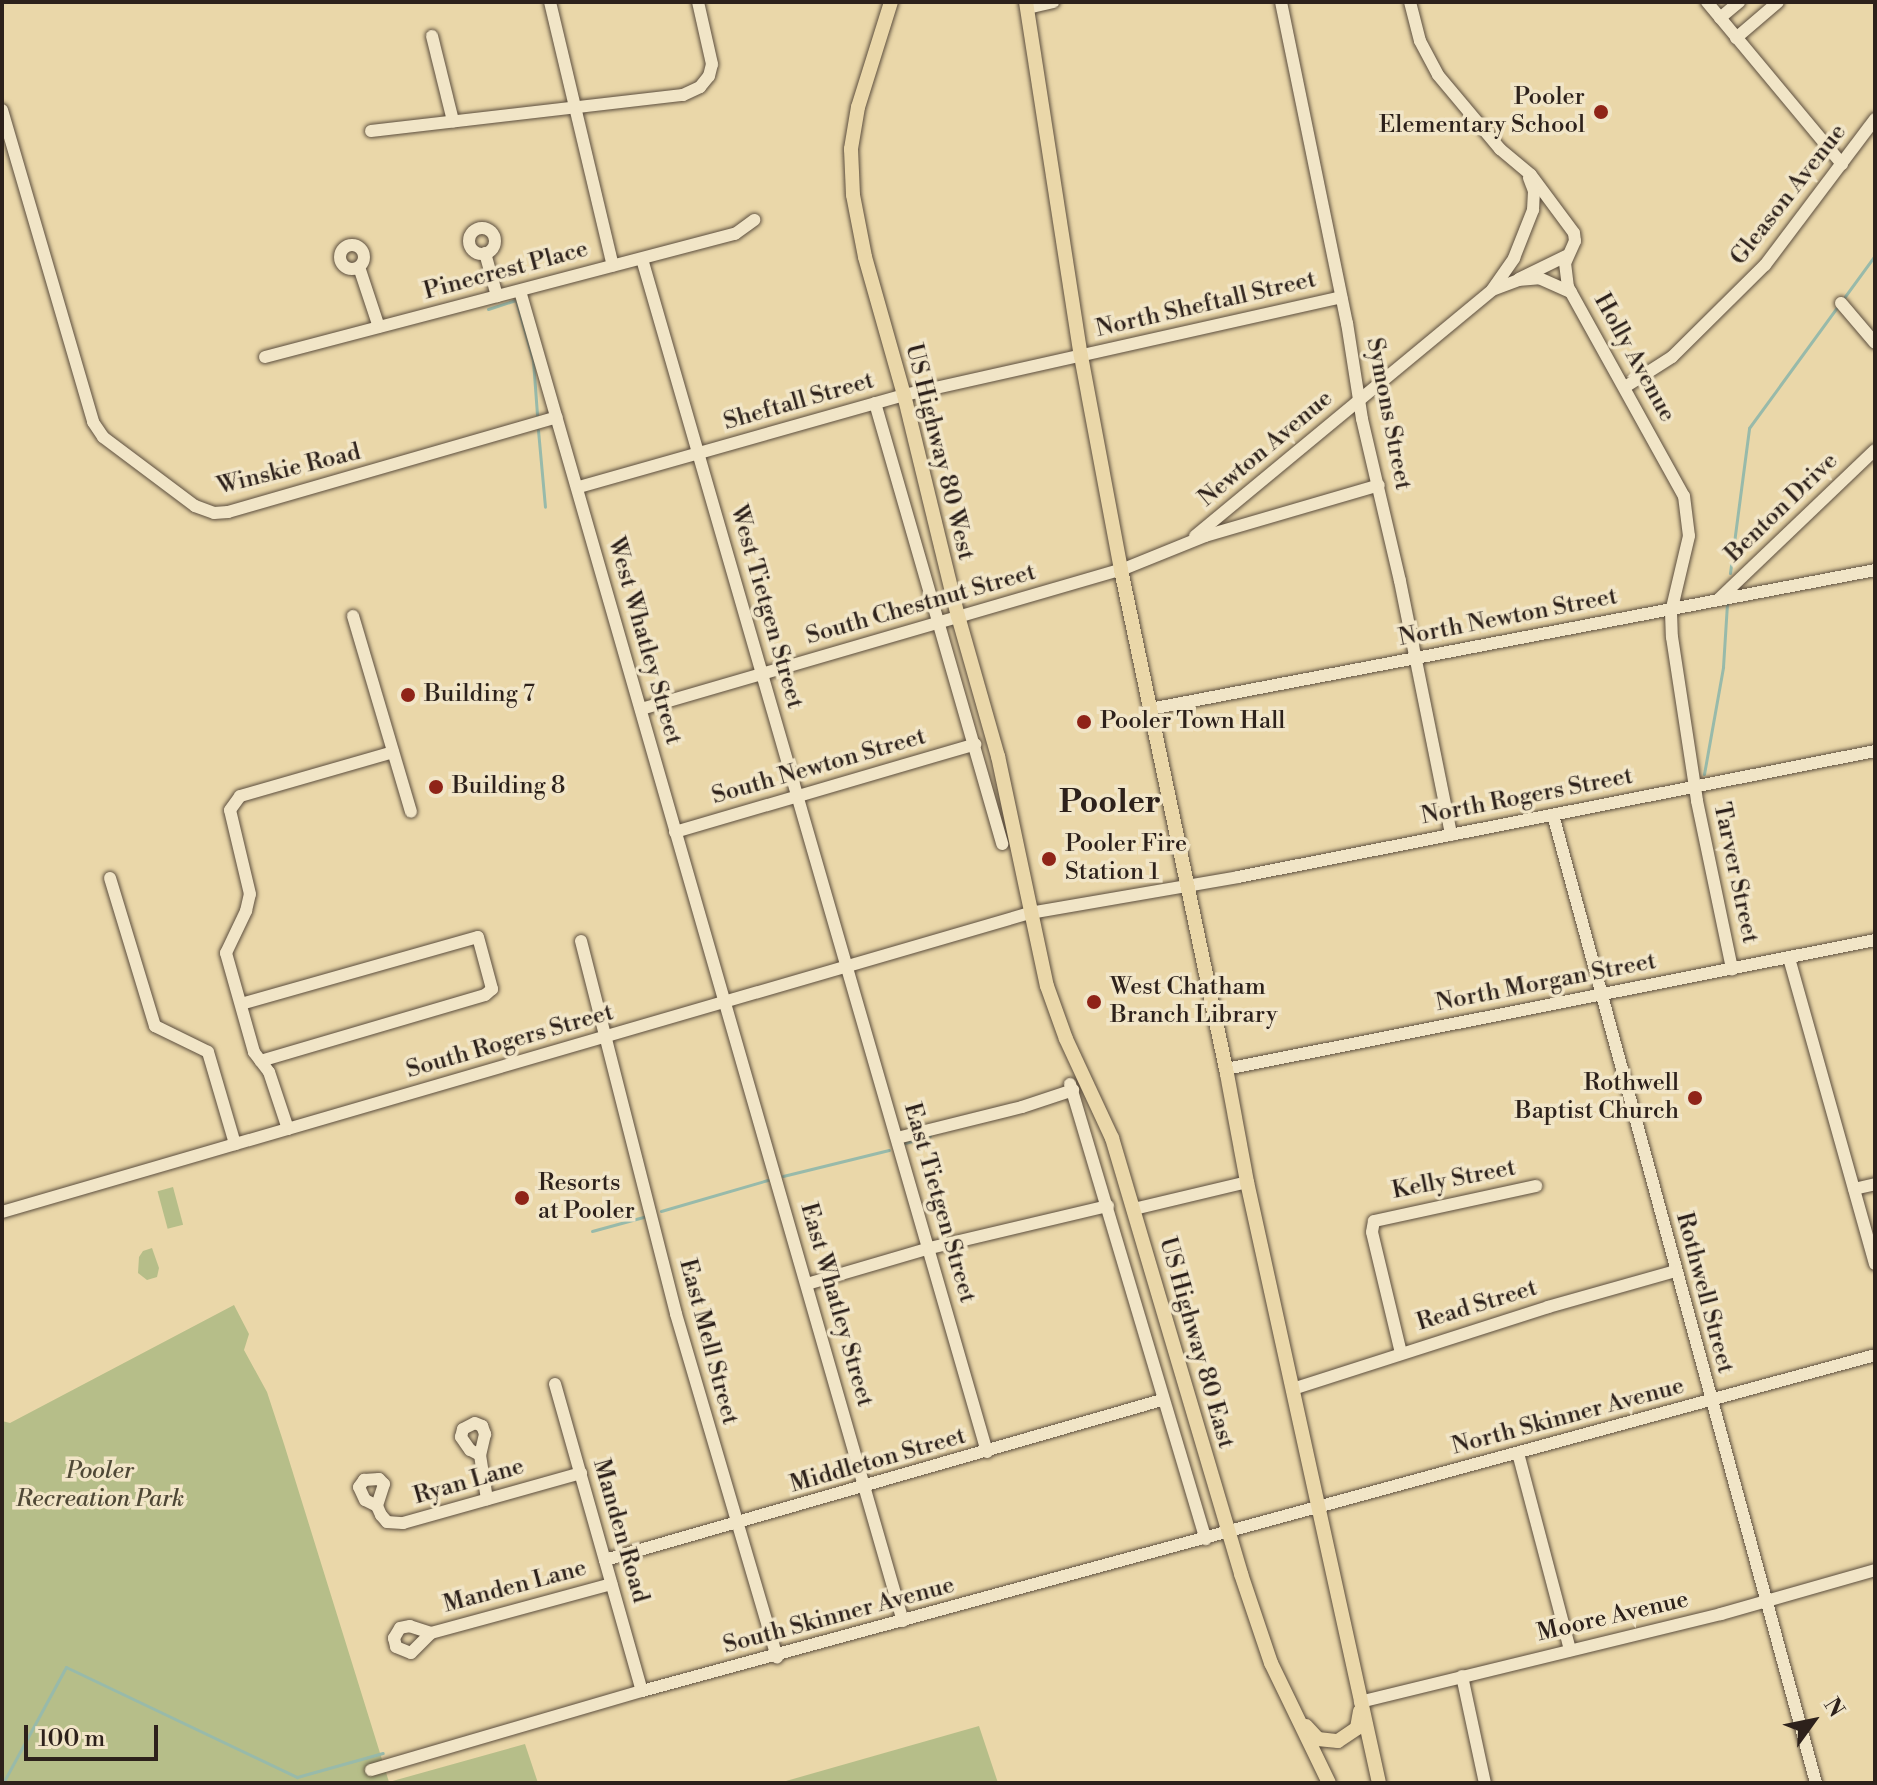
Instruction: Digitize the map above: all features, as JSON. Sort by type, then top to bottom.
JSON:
[{"type":"main road","name":"US Highway 80 West","points":[[891,2],[858,107],[851,149],[853,195],[865,257],[904,395],[958,616],[1001,768],[1030,913]]},
{"type":"main road","points":[[1026,5],[1081,356],[1121,570],[1247,1182],[1349,1634],[1360,1702],[1379,1783]]},
{"type":"main road","name":"US Highway 80 East","points":[[1030,913],[1047,986],[1066,1039],[1112,1138],[1229,1533],[1271,1663],[1329,1783]]},
{"type":"main road","points":[[1292,1705],[1313,1735],[1330,1742],[1344,1739],[1357,1728],[1360,1702]]},
{"type":"street","points":[[550,2],[613,266]]},
{"type":"street","points":[[371,131],[683,95],[700,87],[709,76],[712,64],[698,2]]},
{"type":"street","points":[[1026,5],[1053,2]]},
{"type":"street","name":"Symons Street","points":[[1281,2],[1451,835]]},
{"type":"street","name":"Holly Avenue","points":[[1410,2],[1420,41],[1438,75],[1491,139],[1531,175],[1574,233],[1575,241],[1566,256],[1565,273],[1571,292],[1679,483],[1687,508],[1687,551],[1672,608],[1672,637],[1695,787]]},
{"type":"street","points":[[1707,2],[1842,164]]},
{"type":"street","points":[[1720,18],[1739,2]]},
{"type":"street","points":[[1736,38],[1778,2]]},
{"type":"street","points":[[432,36],[453,121]]},
{"type":"street","name":"Winskie Road","points":[[2,110],[93,422],[103,437],[195,506],[214,513],[228,512],[557,417]]},
{"type":"street","name":"Gleason Avenue","points":[[1625,387],[1677,353],[1759,271],[1875,119]]},
{"type":"street","name":"Newton Avenue","points":[[1179,548],[1492,290],[1518,251],[1534,206],[1531,181],[1517,163]]},
{"type":"street","name":"Pinecrest Place","points":[[265,357],[735,234],[754,220]]},
{"type":"street","points":[[485,253],[497,296]]},
{"type":"street","name":"Newton Avenue","points":[[1492,290],[1566,256]]},
{"type":"street","name":"West Tietgen Street","points":[[642,259],[846,967]]},
{"type":"street","points":[[359,267],[379,327]]},
{"type":"street","name":"Newton Avenue","points":[[1518,280],[1542,279],[1571,292]]},
{"type":"street","name":"West Whatley Street","points":[[520,291],[726,1003]]},
{"type":"street","name":"North Sheftall Street","points":[[1081,356],[1341,297]]},
{"type":"street","points":[[1841,303],[1875,343]]},
{"type":"street","name":"Sheftall Street","points":[[579,487],[904,395],[1081,356]]},
{"type":"street","points":[[875,403],[1002,844]]},
{"type":"street","name":"Benton Drive","points":[[1720,598],[1875,450]]},
{"type":"street","name":"South Chestnut Street","points":[[641,709],[1121,570],[1205,536],[1379,485]]},
{"type":"street","name":"North Newton Street","points":[[1150,709],[1875,570]]},
{"type":"street","points":[[353,616],[411,812]]},
{"type":"street","name":"South Newton Street","points":[[675,832],[975,744]]},
{"type":"street","name":"North Rogers Street","points":[[1030,913],[1451,835],[1875,751]]},
{"type":"street","points":[[288,1129],[269,1072],[254,1052],[226,953],[246,911],[250,894],[230,810],[240,796],[393,752]]},
{"type":"street","name":"Tarver Street","points":[[1695,787],[1732,969]]},
{"type":"street","name":"Rothwell Street","points":[[1553,815],[1599,995],[1816,1783]]},
{"type":"street","points":[[110,878],[155,1026],[208,1052],[235,1144]]},
{"type":"street","name":"South Rogers Street","points":[[2,1212],[1030,913]]},
{"type":"street","points":[[241,1004],[478,937],[492,989],[485,995],[261,1061]]},
{"type":"street","name":"North Morgan Street","points":[[1226,1069],[1875,940]]},
{"type":"street","name":"East Mell Street","points":[[581,941],[674,1306],[777,1657]]},
{"type":"street","points":[[1789,958],[1875,1264]]},
{"type":"street","name":"East Tietgen Street","points":[[846,967],[987,1452]]},
{"type":"street","name":"East Whatley Street","points":[[726,1003],[903,1621]]},
{"type":"street","points":[[897,1138],[1022,1107],[1071,1087],[1206,1539]]},
{"type":"street","points":[[1134,1209],[1247,1182]]},
{"type":"street","points":[[1854,1189],[1875,1184]]},
{"type":"street","name":"Kelly Street","points":[[1401,1353],[1372,1232],[1374,1221],[1536,1186]]},
{"type":"street","points":[[807,1284],[930,1248],[1108,1206]]},
{"type":"street","name":"Read Street","points":[[1293,1389],[1401,1353],[1675,1271]]},
{"type":"street","name":"North Skinner Avenue","points":[[1319,1508],[1875,1355]]},
{"type":"street","name":"Manden Road","points":[[555,1384],[642,1691]]},
{"type":"street","name":"Middleton Street","points":[[605,1560],[866,1488],[1162,1400]]},
{"type":"street","points":[[1518,1453],[1570,1650]]},
{"type":"street","points":[[480,1455],[487,1499]]},
{"type":"street","name":"Ryan Lane","points":[[377,1506],[387,1522],[403,1523],[581,1473]]},
{"type":"street","name":"South Skinner Avenue","points":[[371,1770],[642,1691],[777,1657],[1319,1508]]},
{"type":"street","name":"Moore Avenue","points":[[1360,1702],[1766,1602],[1875,1570]]},
{"type":"street","name":"Manden Lane","points":[[431,1633],[611,1584]]},
{"type":"street","points":[[1462,1676],[1485,1783]]},
{"type":"green space","points":[[173,1187],[183,1225],[168,1229],[158,1191]]},
{"type":"green space","points":[[152,1248],[159,1268],[157,1277],[147,1280],[138,1273],[139,1257],[143,1251]]},
{"type":"green space","name":"Pooler Recreation Park","points":[[234,1305],[249,1334],[244,1350],[267,1392],[389,1782],[525,1744],[538,1783],[2,1783],[2,1421],[10,1423]]},
{"type":"green space","points":[[979,1726],[998,1783],[779,1783]]},
{"type":"waterway","points":[[1730,573],[1749,428],[1875,255]]},
{"type":"waterway","points":[[488,309],[516,300],[533,360],[537,415]]},
{"type":"waterway","points":[[538,430],[545,507]]},
{"type":"waterway","points":[[1704,774],[1723,667],[1727,603]]},
{"type":"waterway","points":[[905,1143],[930,1136]]},
{"type":"waterway","points":[[783,1176],[889,1150]]},
{"type":"waterway","points":[[661,1211],[768,1180]]},
{"type":"waterway","points":[[592,1231],[647,1216]]},
{"type":"waterway","points":[[3,1783],[66,1667],[297,1777],[383,1753]]},
{"type":"place","name":"Pooler Elementary School","points":[[1601,112]]},
{"type":"place","name":"Building 7","points":[[408,695]]},
{"type":"place","name":"Pooler Town Hall","points":[[1084,722]]},
{"type":"place","name":"Building 8","points":[[436,787]]},
{"type":"place","name":"Pooler Fire Station 1","points":[[1049,859]]},
{"type":"place","name":"West Chatham Branch Library","points":[[1094,1002]]},
{"type":"place","name":"Rothwell Baptist Church","points":[[1695,1098]]},
{"type":"place","name":"Resorts at Pooler","points":[[522,1198]]},
{"type":"district","name":"Pooler","points":[[1110,802]]}]
